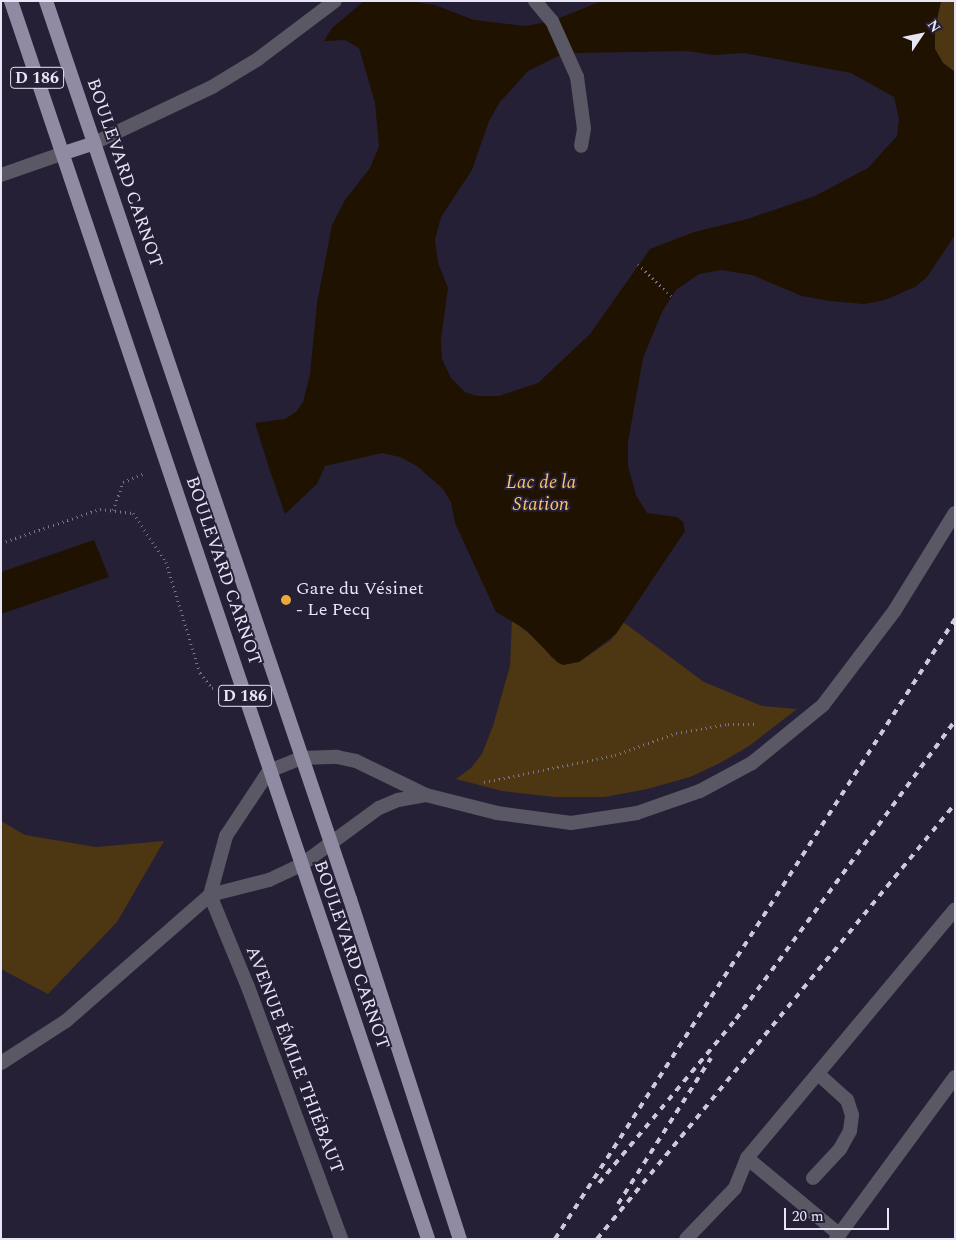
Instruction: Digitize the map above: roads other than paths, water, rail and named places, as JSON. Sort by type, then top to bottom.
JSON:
[{"type":"main road","name":"BOULEVARD CARNOT","points":[[11,1],[64,153],[269,771],[428,1239]]},
{"type":"main road","name":"BOULEVARD CARNOT","points":[[46,1],[331,845],[460,1239]]},
{"type":"main road","points":[[64,153],[94,143]]},
{"type":"street","points":[[94,143],[212,87],[258,59],[335,1]]},
{"type":"street","points":[[535,1],[552,21],[577,77],[584,129],[581,146]]},
{"type":"street","points":[[1,174],[64,153]]},
{"type":"street","points":[[210,895],[226,836],[269,771],[301,758],[338,757],[356,761],[426,796],[497,813],[571,823],[637,813],[700,791],[752,763],[804,723],[842,682],[895,610],[955,513]]},
{"type":"street","points":[[1,1063],[66,1021],[210,895],[269,880],[301,865],[331,845],[379,808],[398,800],[426,796]]},
{"type":"street","name":"AVENUE ÉMILE THIÉBAUT","points":[[210,895],[248,987],[341,1239]]},
{"type":"street","points":[[686,1239],[735,1188],[747,1158],[955,909]]},
{"type":"street","points":[[813,1178],[840,1149],[850,1131],[852,1115],[847,1100],[818,1074]]},
{"type":"street","points":[[747,1158],[838,1236],[955,1076]]},
{"type":"water","name":"Lac de la Station","points":[[364,1],[408,1],[435,5],[474,20],[526,26],[552,21],[602,1],[941,1],[935,28],[935,49],[943,63],[955,72],[955,235],[927,277],[915,287],[885,300],[864,304],[829,301],[802,296],[752,275],[721,270],[699,274],[676,290],[662,312],[643,358],[628,442],[628,466],[636,495],[647,513],[677,517],[683,522],[685,531],[616,634],[579,662],[563,665],[557,662],[525,629],[496,612],[455,523],[451,502],[443,489],[417,466],[400,457],[382,453],[325,466],[317,484],[285,514],[255,423],[285,419],[296,412],[303,402],[310,374],[317,303],[332,225],[345,200],[370,168],[379,146],[375,103],[359,48],[345,40],[324,41],[332,28]],"holes":[[[687,51],[714,55],[744,53],[851,73],[894,97],[899,119],[897,136],[868,168],[815,196],[747,219],[694,232],[650,249],[590,334],[538,383],[499,396],[477,396],[465,392],[451,378],[442,359],[441,339],[448,288],[438,263],[435,240],[441,217],[472,170],[489,121],[500,102],[528,71],[558,56],[576,53]]]},
{"type":"water","points":[[94,540],[109,577],[1,614],[1,572]]},
{"type":"railway","points":[[555,1239],[955,619]]},
{"type":"railway","points":[[599,1183],[736,1019],[955,721]]},
{"type":"railway","points":[[597,1239],[955,804]]},
{"type":"railway","points":[[618,1204],[711,1058]]},
{"type":"place","name":"Gare du Vésinet - Le Pecq","points":[[286,600]]}]
